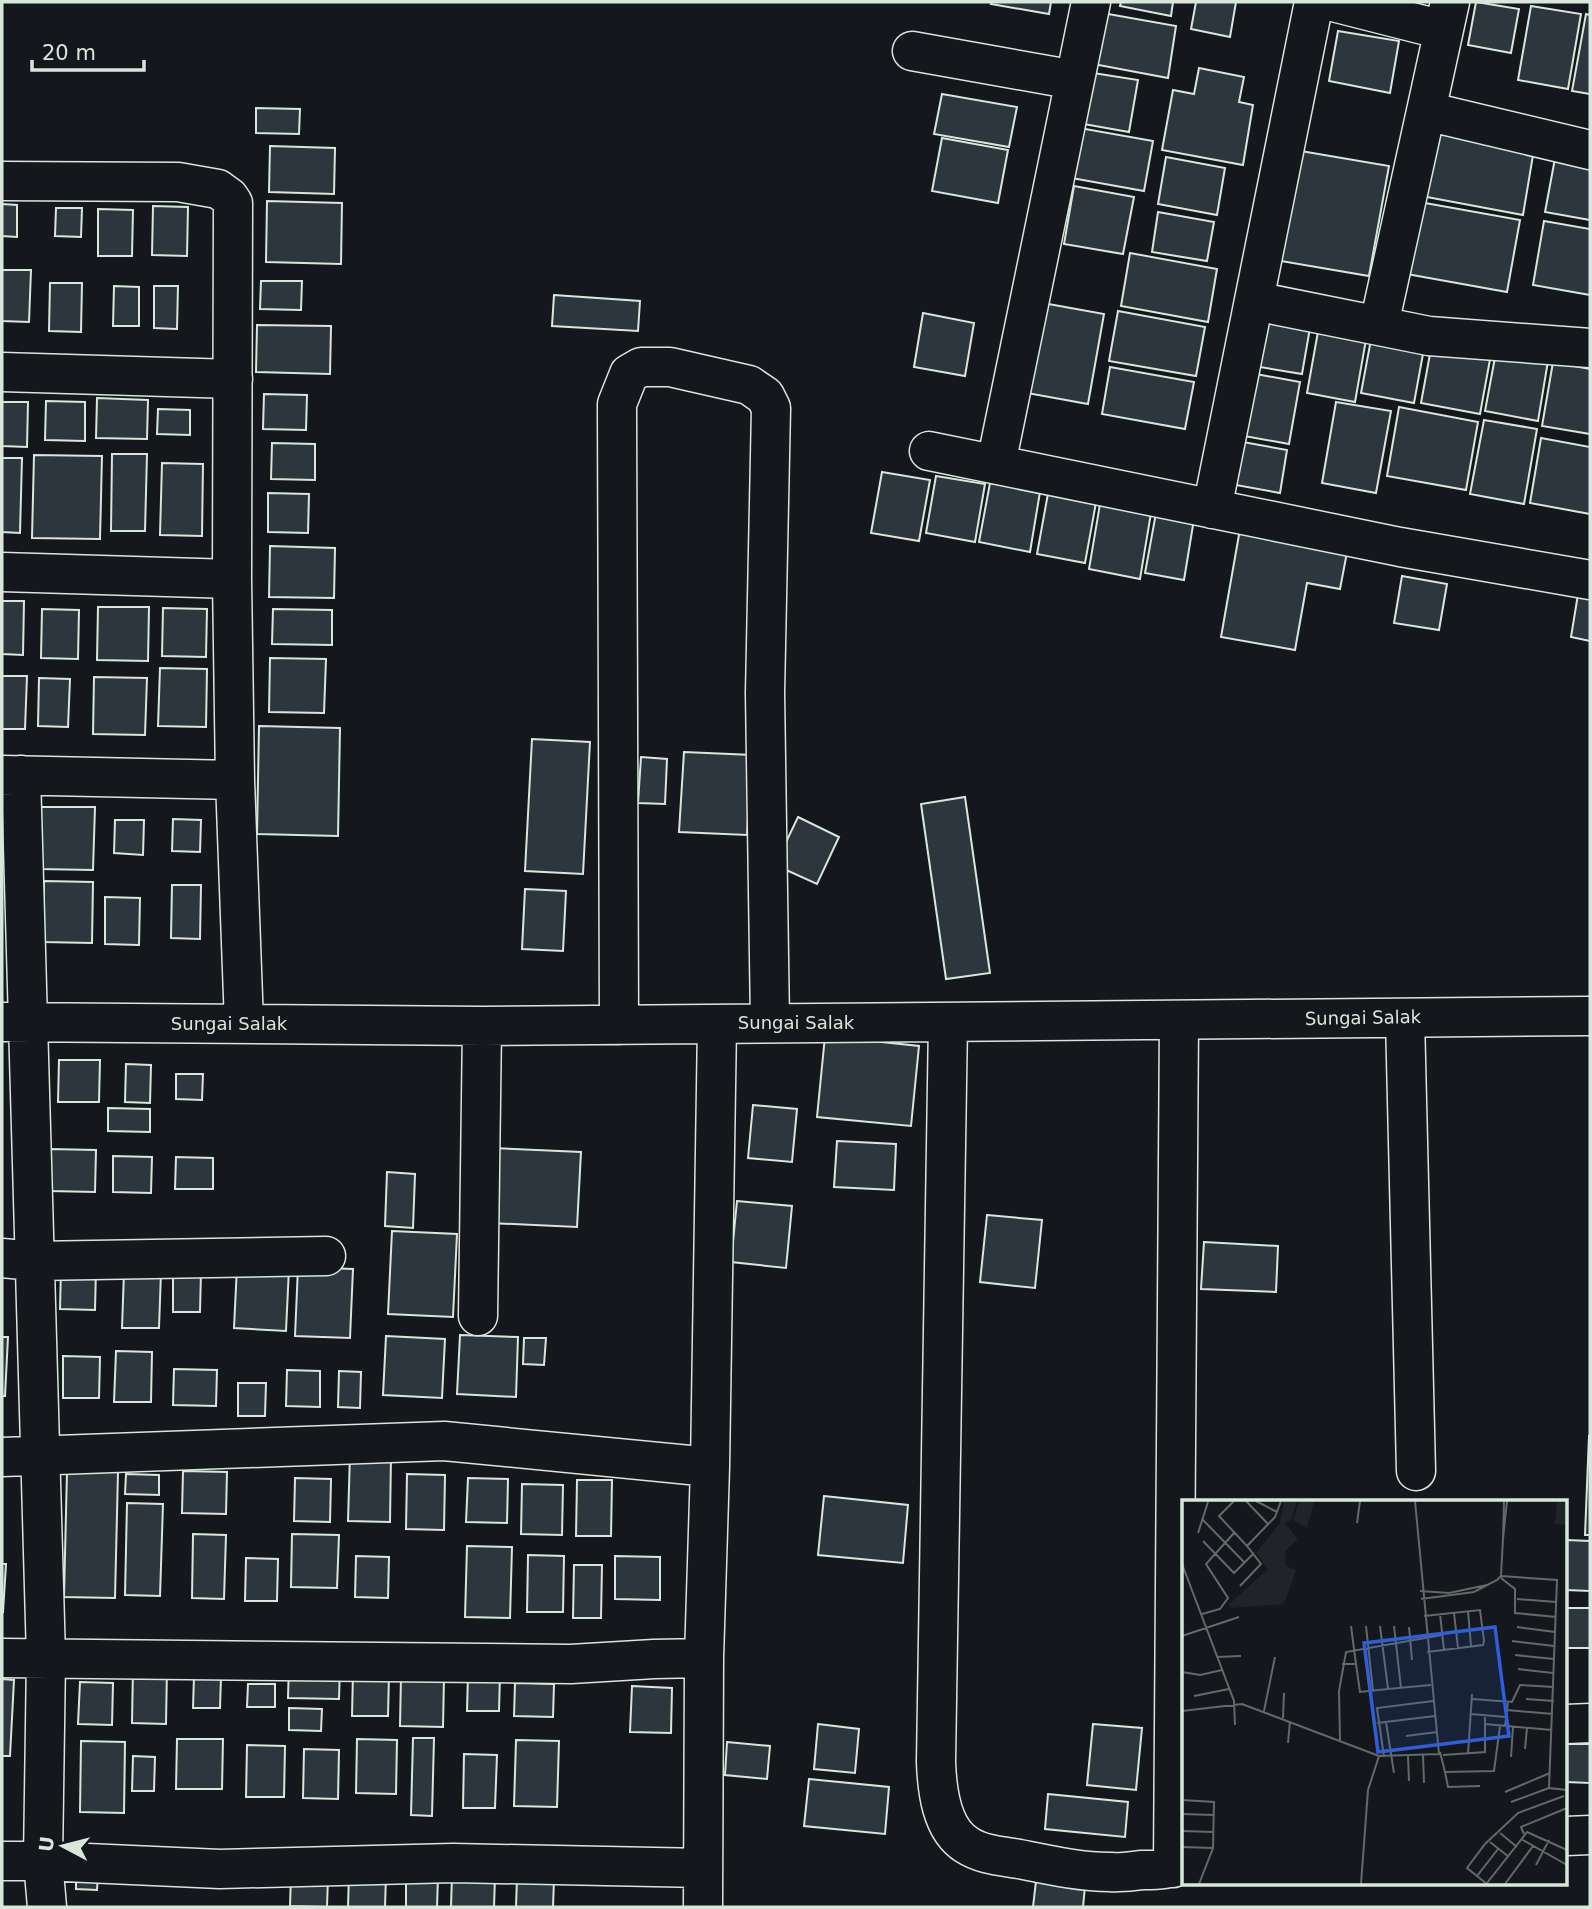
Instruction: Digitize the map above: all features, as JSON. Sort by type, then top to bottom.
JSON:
[{"type":"street","points":[[996,464],[1091,2]]},
{"type":"street","points":[[1212,509],[1314,2]]},
{"type":"street","points":[[1333,2],[1446,16],[1379,325]]},
{"type":"street","points":[[912,51],[1074,80]]},
{"type":"street","points":[[1426,111],[1590,150]]},
{"type":"street","points":[[2,181],[178,182],[218,189],[233,203],[232,579],[235,780],[244,1024]]},
{"type":"street","points":[[1255,301],[1429,336],[1590,348]]},
{"type":"street","points":[[619,1025],[617,404],[629,374],[641,367],[670,367],[749,385],[765,396],[771,408],[765,693],[770,1023]]},
{"type":"street","points":[[2,372],[233,379]]},
{"type":"street","points":[[929,451],[1400,547],[1590,580]]},
{"type":"street","points":[[2,572],[232,579]]},
{"type":"street","points":[[47,1907],[43,1861],[46,1658],[40,1457],[18,1259],[11,775],[235,780]]},
{"type":"street","name":"Sungai Salak","points":[[15,1022],[482,1026],[1590,1016]]},
{"type":"street","points":[[1405,1018],[1416,1471]]},
{"type":"street","points":[[948,1022],[936,1783],[948,1823],[966,1845],[983,1853],[1109,1872],[1179,1865],[1179,1020]]},
{"type":"street","points":[[703,1907],[704,1658],[717,1024]]},
{"type":"street","points":[[478,1316],[482,1026]]},
{"type":"street","points":[[18,1259],[326,1256]]},
{"type":"street","points":[[2,1457],[444,1441],[710,1467]]},
{"type":"street","points":[[2,1658],[571,1664],[704,1658]]},
{"type":"street","points":[[1568,1724],[1590,1723]]},
{"type":"street","points":[[1568,1836],[1590,1835]]},
{"type":"street","points":[[2,1861],[220,1869],[453,1863],[703,1868]]},
{"type":"building","points":[[1051,2],[1049,14],[991,4]]},
{"type":"building","points":[[1121,2],[1173,2],[1171,16],[1120,6]]},
{"type":"building","points":[[1196,2],[1236,2],[1230,37],[1191,29]]},
{"type":"building","points":[[1476,2],[1519,9],[1511,53],[1468,45]]},
{"type":"building","points":[[1531,6],[1581,14],[1568,89],[1518,80]]},
{"type":"building","points":[[1097,12],[1176,26],[1168,78],[1088,63]]},
{"type":"building","points":[[1586,14],[1590,15],[1590,94],[1572,91]]},
{"type":"building","points":[[1338,31],[1399,41],[1390,93],[1329,81]]},
{"type":"building","points":[[1199,68],[1244,77],[1239,102],[1253,105],[1243,165],[1162,150],[1173,90],[1194,94]]},
{"type":"building","points":[[1087,72],[1138,80],[1129,132],[1078,123]]},
{"type":"building","points":[[942,94],[1017,107],[1009,147],[934,134]]},
{"type":"building","points":[[256,108],[300,109],[299,134],[256,133]]},
{"type":"building","points":[[1074,127],[1153,141],[1144,191],[1066,177]]},
{"type":"building","points":[[1427,130],[1534,149],[1523,215],[1416,195]]},
{"type":"building","points":[[942,138],[1008,150],[998,203],[932,191]]},
{"type":"building","points":[[270,146],[335,148],[334,194],[269,192]]},
{"type":"building","points":[[1295,150],[1389,166],[1369,276],[1275,260]]},
{"type":"building","points":[[1556,153],[1590,159],[1590,220],[1545,212]]},
{"type":"building","points":[[1166,157],[1225,168],[1217,215],[1158,204]]},
{"type":"building","points":[[1074,186],[1134,197],[1123,254],[1064,244]]},
{"type":"building","points":[[267,201],[342,203],[341,264],[266,262]]},
{"type":"building","points":[[1414,201],[1520,220],[1507,292],[1401,273]]},
{"type":"building","points":[[2,204],[17,205],[17,237],[2,236]]},
{"type":"building","points":[[153,206],[188,207],[187,256],[152,255]]},
{"type":"building","points":[[56,208],[82,208],[81,237],[55,236]]},
{"type":"building","points":[[98,209],[133,210],[132,256],[98,256]]},
{"type":"building","points":[[1158,212],[1214,222],[1207,261],[1152,252]]},
{"type":"building","points":[[1544,221],[1590,229],[1590,295],[1533,285]]},
{"type":"building","points":[[1130,253],[1217,269],[1208,322],[1121,306]]},
{"type":"building","points":[[2,270],[31,270],[29,322],[2,321]]},
{"type":"building","points":[[261,281],[302,281],[301,310],[260,309]]},
{"type":"building","points":[[50,283],[82,283],[81,332],[49,331]]},
{"type":"building","points":[[114,286],[139,287],[139,326],[113,326]]},
{"type":"building","points":[[154,286],[178,286],[177,329],[154,328]]},
{"type":"building","points":[[554,295],[640,301],[638,331],[552,326]]},
{"type":"building","points":[[1043,303],[1104,314],[1088,404],[1027,393]]},
{"type":"building","points":[[1118,311],[1205,327],[1196,376],[1109,361]]},
{"type":"building","points":[[1257,312],[1311,322],[1302,374],[1248,365]]},
{"type":"building","points":[[923,313],[974,323],[965,376],[914,367]]},
{"type":"building","points":[[257,325],[331,326],[330,374],[256,372]]},
{"type":"building","points":[[1319,326],[1367,334],[1355,402],[1307,393]]},
{"type":"building","points":[[1372,334],[1425,343],[1414,403],[1361,393]]},
{"type":"building","points":[[1432,343],[1491,354],[1480,414],[1421,403]]},
{"type":"building","points":[[1496,352],[1548,361],[1538,421],[1485,411]]},
{"type":"building","points":[[1553,362],[1590,369],[1590,434],[1542,426]]},
{"type":"building","points":[[1110,367],[1194,382],[1185,429],[1102,414]]},
{"type":"building","points":[[1245,372],[1300,382],[1289,444],[1233,434]]},
{"type":"building","points":[[264,394],[307,395],[306,430],[263,429]]},
{"type":"building","points":[[97,398],[148,400],[147,439],[96,438]]},
{"type":"building","points":[[46,401],[85,402],[85,441],[45,440]]},
{"type":"building","points":[[2,402],[28,402],[27,447],[2,446]]},
{"type":"building","points":[[1336,402],[1391,411],[1376,493],[1322,483]]},
{"type":"building","points":[[1399,407],[1478,422],[1466,490],[1387,476]]},
{"type":"building","points":[[158,409],[190,410],[190,435],[157,434]]},
{"type":"building","points":[[1484,420],[1537,429],[1524,504],[1470,494]]},
{"type":"building","points":[[1541,438],[1590,447],[1590,514],[1530,503]]},
{"type":"building","points":[[1232,440],[1287,450],[1280,493],[1225,483]]},
{"type":"building","points":[[272,443],[315,444],[315,480],[271,479]]},
{"type":"building","points":[[112,454],[147,454],[145,531],[111,531]]},
{"type":"building","points":[[34,455],[102,456],[100,539],[32,538]]},
{"type":"building","points":[[2,458],[22,458],[20,533],[2,532]]},
{"type":"building","points":[[162,463],[203,464],[202,536],[160,535]]},
{"type":"building","points":[[882,472],[930,480],[919,541],[871,533]]},
{"type":"building","points":[[936,476],[985,484],[975,542],[926,533]]},
{"type":"building","points":[[990,483],[1040,492],[1030,552],[979,542]]},
{"type":"building","points":[[1049,488],[1097,497],[1085,563],[1037,554]]},
{"type":"building","points":[[268,493],[309,494],[308,533],[268,532]]},
{"type":"building","points":[[1100,504],[1151,513],[1140,579],[1089,569]]},
{"type":"building","points":[[1156,513],[1194,519],[1184,580],[1145,573]]},
{"type":"building","points":[[1240,529],[1348,547],[1340,589],[1307,583],[1295,650],[1221,637]]},
{"type":"building","points":[[270,546],[335,548],[334,598],[269,597]]},
{"type":"building","points":[[1402,576],[1447,584],[1439,630],[1394,623]]},
{"type":"building","points":[[1579,588],[1590,590],[1590,641],[1571,637]]},
{"type":"building","points":[[2,601],[24,601],[23,655],[2,654]]},
{"type":"building","points":[[98,607],[149,607],[148,661],[97,660]]},
{"type":"building","points":[[163,608],[207,609],[206,657],[162,656]]},
{"type":"building","points":[[42,609],[79,610],[78,659],[41,658]]},
{"type":"building","points":[[273,609],[332,610],[332,645],[272,644]]},
{"type":"building","points":[[270,658],[326,659],[324,713],[269,712]]},
{"type":"building","points":[[160,668],[207,669],[206,727],[158,726]]},
{"type":"building","points":[[2,676],[27,676],[25,729],[2,729]]},
{"type":"building","points":[[94,677],[147,678],[145,735],[93,734]]},
{"type":"building","points":[[39,678],[70,679],[68,727],[38,726]]},
{"type":"building","points":[[259,726],[340,728],[338,836],[257,834]]},
{"type":"building","points":[[532,739],[590,742],[583,874],[525,871]]},
{"type":"building","points":[[684,752],[752,755],[747,835],[679,832]]},
{"type":"building","points":[[641,757],[667,759],[665,804],[638,803]]},
{"type":"building","points":[[965,797],[990,973],[946,979],[921,804]]},
{"type":"building","points":[[39,807],[95,807],[93,870],[38,869]]},
{"type":"building","points":[[798,817],[839,837],[817,884],[775,865]]},
{"type":"building","points":[[173,819],[201,820],[200,852],[172,851]]},
{"type":"building","points":[[115,820],[144,820],[143,855],[114,853]]},
{"type":"building","points":[[44,881],[93,882],[92,943],[43,942]]},
{"type":"building","points":[[172,885],[201,885],[200,939],[171,938]]},
{"type":"building","points":[[525,889],[566,891],[563,951],[522,949]]},
{"type":"building","points":[[105,897],[140,898],[139,945],[105,944]]},
{"type":"building","points":[[825,1036],[919,1046],[911,1126],[817,1117]]},
{"type":"building","points":[[59,1060],[100,1060],[99,1102],[58,1102]]},
{"type":"building","points":[[126,1064],[151,1065],[150,1103],[125,1102]]},
{"type":"building","points":[[176,1074],[203,1074],[202,1100],[176,1099]]},
{"type":"building","points":[[753,1105],[797,1109],[792,1162],[748,1158]]},
{"type":"building","points":[[108,1108],[150,1109],[150,1132],[108,1131]]},
{"type":"building","points":[[837,1141],[896,1144],[894,1190],[834,1187]]},
{"type":"building","points":[[493,1148],[581,1152],[577,1227],[489,1223]]},
{"type":"building","points":[[50,1149],[96,1150],[95,1192],[49,1191]]},
{"type":"building","points":[[113,1156],[152,1157],[151,1193],[113,1192]]},
{"type":"building","points":[[176,1157],[213,1158],[213,1189],[175,1189]]},
{"type":"building","points":[[387,1172],[415,1174],[413,1228],[385,1226]]},
{"type":"building","points":[[737,1201],[792,1206],[786,1268],[731,1262]]},
{"type":"building","points":[[987,1215],[1042,1220],[1035,1288],[980,1282]]},
{"type":"building","points":[[392,1231],[457,1234],[453,1317],[388,1314]]},
{"type":"building","points":[[1204,1242],[1278,1246],[1276,1292],[1201,1289]]},
{"type":"building","points":[[237,1266],[289,1268],[286,1331],[234,1328]]},
{"type":"building","points":[[298,1267],[353,1269],[350,1338],[295,1336]]},
{"type":"building","points":[[61,1269],[96,1269],[95,1310],[60,1309]]},
{"type":"building","points":[[173,1270],[201,1271],[200,1312],[173,1312]]},
{"type":"building","points":[[124,1272],[161,1272],[159,1328],[122,1328]]},
{"type":"building","points":[[460,1335],[518,1337],[516,1397],[457,1394]]},
{"type":"building","points":[[386,1336],[445,1339],[442,1398],[383,1395]]},
{"type":"building","points":[[2,1337],[8,1337],[5,1396],[2,1396]]},
{"type":"building","points":[[524,1338],[546,1338],[544,1365],[523,1364]]},
{"type":"building","points":[[116,1351],[152,1352],[151,1402],[114,1402]]},
{"type":"building","points":[[63,1356],[100,1357],[99,1398],[63,1398]]},
{"type":"building","points":[[174,1369],[217,1370],[216,1406],[173,1405]]},
{"type":"building","points":[[287,1370],[320,1371],[320,1407],[286,1406]]},
{"type":"building","points":[[339,1371],[361,1372],[360,1408],[338,1407]]},
{"type":"building","points":[[238,1383],[266,1383],[265,1416],[238,1416]]},
{"type":"building","points":[[1589,1436],[1590,1535],[1585,1535]]},
{"type":"building","points":[[350,1454],[391,1455],[390,1522],[348,1521]]},
{"type":"building","points":[[67,1471],[118,1472],[115,1598],[64,1597]]},
{"type":"building","points":[[183,1471],[227,1472],[226,1514],[182,1513]]},
{"type":"building","points":[[126,1474],[159,1475],[159,1495],[125,1494]]},
{"type":"building","points":[[407,1474],[445,1475],[444,1530],[406,1529]]},
{"type":"building","points":[[295,1478],[331,1479],[330,1522],[294,1521]]},
{"type":"building","points":[[468,1478],[508,1479],[507,1523],[466,1522]]},
{"type":"building","points":[[577,1480],[612,1480],[611,1536],[576,1536]]},
{"type":"building","points":[[522,1484],[563,1485],[562,1535],[521,1534]]},
{"type":"building","points":[[824,1496],[908,1505],[903,1563],[818,1555]]},
{"type":"building","points":[[127,1503],[163,1504],[160,1596],[125,1595]]},
{"type":"building","points":[[193,1534],[226,1535],[224,1599],[192,1598]]},
{"type":"building","points":[[292,1534],[339,1535],[337,1588],[291,1587]]},
{"type":"building","points":[[1568,1540],[1590,1541],[1590,1591],[1568,1590]]},
{"type":"building","points":[[467,1546],[512,1547],[510,1618],[465,1617]]},
{"type":"building","points":[[528,1555],[564,1556],[563,1612],[527,1612]]},
{"type":"building","points":[[356,1556],[389,1557],[388,1598],[355,1597]]},
{"type":"building","points":[[615,1556],[660,1557],[660,1600],[615,1599]]},
{"type":"building","points":[[246,1558],[278,1559],[277,1601],[245,1601]]},
{"type":"building","points":[[2,1564],[6,1564],[3,1612],[2,1612]]},
{"type":"building","points":[[574,1565],[602,1565],[601,1618],[573,1618]]},
{"type":"building","points":[[1568,1608],[1590,1608],[1590,1648],[1568,1648]]},
{"type":"building","points":[[289,1664],[340,1665],[339,1699],[288,1698]]},
{"type":"building","points":[[133,1666],[167,1667],[166,1724],[132,1723]]},
{"type":"building","points":[[353,1672],[389,1673],[388,1716],[352,1716]]},
{"type":"building","points":[[468,1674],[500,1675],[499,1711],[467,1711]]},
{"type":"building","points":[[194,1676],[221,1677],[220,1708],[193,1708]]},
{"type":"building","points":[[401,1676],[444,1677],[443,1727],[400,1726]]},
{"type":"building","points":[[2,1679],[14,1680],[10,1756],[2,1756]]},
{"type":"building","points":[[80,1682],[113,1683],[112,1725],[78,1724]]},
{"type":"building","points":[[515,1683],[554,1684],[553,1717],[514,1716]]},
{"type":"building","points":[[248,1684],[275,1684],[275,1707],[247,1707]]},
{"type":"building","points":[[632,1686],[672,1688],[671,1733],[630,1732]]},
{"type":"building","points":[[289,1708],[322,1709],[321,1731],[289,1730]]},
{"type":"building","points":[[818,1724],[859,1729],[855,1773],[814,1769]]},
{"type":"building","points":[[1093,1724],[1142,1728],[1136,1790],[1087,1785]]},
{"type":"building","points":[[413,1738],[434,1738],[432,1816],[411,1815]]},
{"type":"building","points":[[177,1739],[223,1739],[222,1789],[176,1789]]},
{"type":"building","points":[[357,1739],[397,1740],[396,1794],[356,1793]]},
{"type":"building","points":[[516,1740],[559,1741],[557,1807],[514,1806]]},
{"type":"building","points":[[81,1741],[125,1742],[124,1813],[80,1812]]},
{"type":"building","points":[[727,1742],[770,1746],[767,1779],[725,1775]]},
{"type":"building","points":[[1568,1744],[1590,1744],[1590,1783],[1568,1782]]},
{"type":"building","points":[[247,1745],[285,1746],[284,1797],[246,1797]]},
{"type":"building","points":[[304,1749],[339,1750],[338,1799],[303,1798]]},
{"type":"building","points":[[464,1754],[497,1755],[495,1808],[463,1808]]},
{"type":"building","points":[[133,1756],[155,1757],[154,1791],[132,1791]]},
{"type":"building","points":[[809,1779],[889,1787],[885,1834],[804,1826]]},
{"type":"building","points":[[1048,1794],[1128,1802],[1125,1837],[1045,1829]]},
{"type":"building","points":[[76,1873],[98,1874],[97,1890],[76,1889]]},
{"type":"building","points":[[349,1875],[386,1876],[385,1907],[348,1907]]},
{"type":"building","points":[[291,1876],[328,1877],[327,1907],[290,1906]]},
{"type":"building","points":[[406,1876],[438,1877],[437,1907],[406,1907]]},
{"type":"building","points":[[452,1876],[495,1877],[494,1907],[451,1907]]},
{"type":"building","points":[[517,1878],[554,1879],[553,1907],[516,1907]]},
{"type":"building","points":[[1036,1881],[1085,1886],[1083,1907],[1033,1907]]}]
